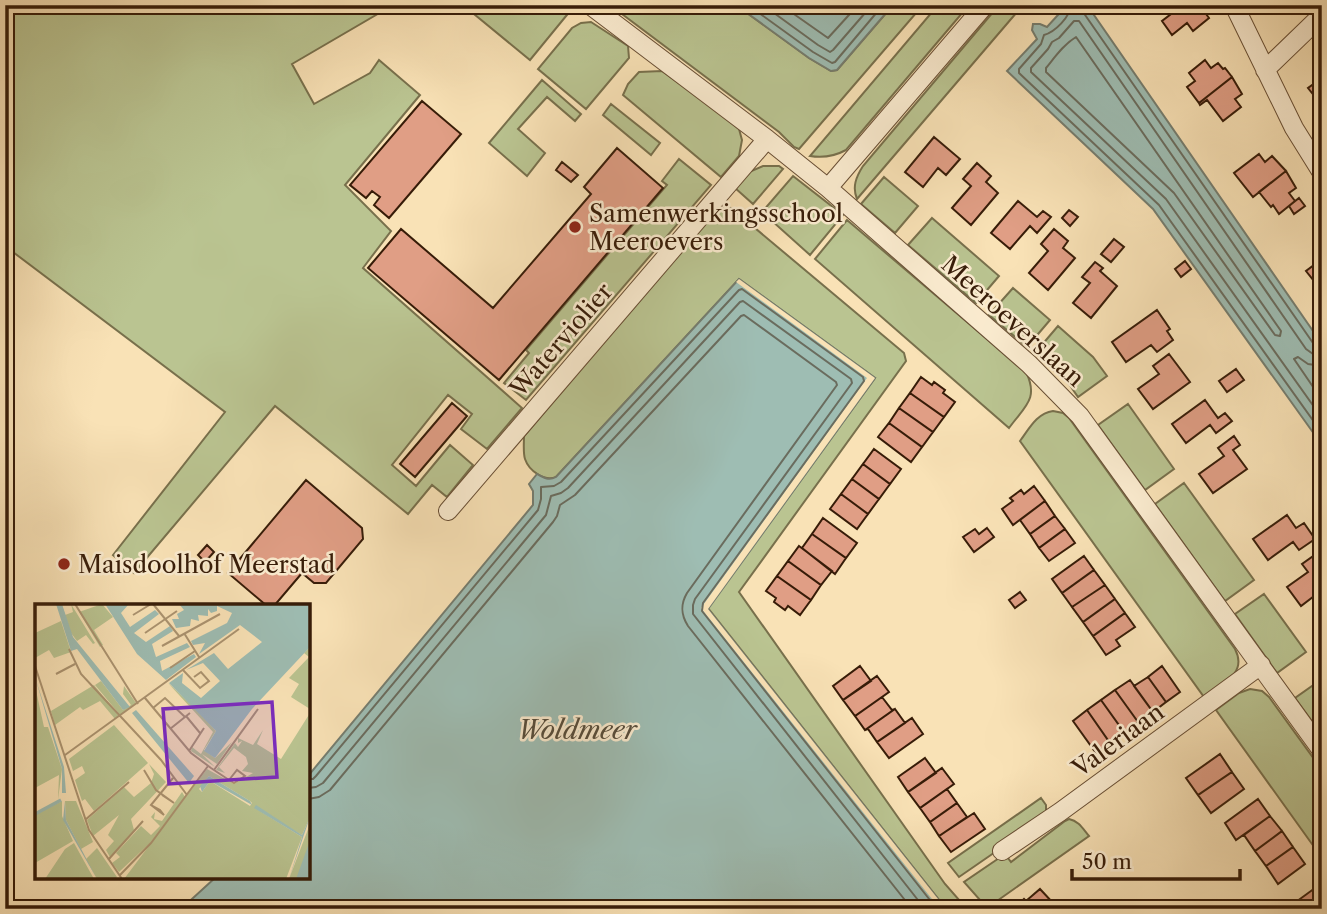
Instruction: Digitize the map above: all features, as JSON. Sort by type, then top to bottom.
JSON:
[{"type":"street","name":"Meeroeverslaan","points":[[590,5],[828,188],[1029,364],[1088,427],[1322,751]]},
{"type":"street","points":[[828,188],[985,5]]},
{"type":"street","points":[[1234,5],[1294,128],[1322,173]]},
{"type":"street","points":[[1265,70],[1322,15]]},
{"type":"street","name":"Waterviolier","points":[[448,511],[767,139]]},
{"type":"street","name":"Valeriaan","points":[[1002,851],[1261,666]]},
{"type":"green space","points":[[5,5],[393,5],[292,64],[314,104],[370,73],[379,60],[420,95],[345,185],[391,231],[363,268],[522,408],[487,449],[461,429],[472,414],[448,395],[392,465],[416,486],[450,445],[473,465],[447,497],[432,485],[408,514],[275,406],[134,573],[113,555],[225,412],[5,246]]},
{"type":"green space","points":[[463,5],[572,5],[571,10],[530,60]]},
{"type":"green space","points":[[610,5],[736,5],[831,71],[837,70],[893,5],[923,5],[799,149]]},
{"type":"green space","points":[[938,5],[969,5],[846,150],[828,156],[810,156]]},
{"type":"green space","points":[[999,5],[1023,5],[857,199],[856,182],[863,166]]},
{"type":"green space","points":[[591,22],[628,46],[629,58],[586,109],[538,69],[572,28]]},
{"type":"green space","points":[[662,71],[739,129],[742,140],[739,156],[721,177],[623,95],[628,84],[639,72]]},
{"type":"green space","points":[[542,80],[581,114],[575,121],[547,97],[518,129],[545,153],[527,176],[489,143]]},
{"type":"green space","points":[[611,104],[660,143],[651,155],[603,115]]},
{"type":"green space","points":[[679,159],[711,185],[526,400],[504,383],[529,353],[526,350],[667,185],[662,181]]},
{"type":"green space","points":[[763,166],[779,166],[783,169],[753,204],[735,188],[749,172]]},
{"type":"green space","points":[[793,176],[843,215],[810,255],[762,212]]},
{"type":"green space","points":[[884,177],[918,206],[895,233],[861,204]]},
{"type":"green space","points":[[719,207],[731,208],[904,353],[906,361],[739,592],[945,884],[967,909],[946,909],[708,608],[875,378],[739,279],[556,477],[547,478],[538,474],[530,468],[525,459],[524,436]]},
{"type":"green space","points":[[932,218],[999,276],[976,303],[908,245]]},
{"type":"green space","points":[[847,220],[1026,372],[1031,396],[1009,428],[815,259]]},
{"type":"green space","points":[[1013,288],[1050,320],[1027,347],[989,315]]},
{"type":"green space","points":[[1058,326],[1093,357],[1107,376],[1078,397],[1069,384],[1035,353]]},
{"type":"green space","points":[[1128,404],[1174,469],[1145,490],[1098,425]]},
{"type":"green space","points":[[1053,411],[1063,413],[1069,418],[1235,649],[1238,658],[1236,672],[1204,697],[1020,441],[1038,418]]},
{"type":"green space","points":[[1184,483],[1254,580],[1225,601],[1155,504]]},
{"type":"green space","points":[[1264,594],[1306,652],[1277,673],[1235,614]]},
{"type":"green space","points":[[1322,679],[1322,735],[1295,698]]},
{"type":"green space","points":[[1250,689],[1262,691],[1269,697],[1322,770],[1322,858],[1216,710],[1239,693]]},
{"type":"green space","points":[[1041,798],[1046,805],[1046,812],[959,877],[948,863]]},
{"type":"green space","points":[[1069,819],[1078,823],[1089,836],[987,908],[964,882],[1005,854],[1011,862]]},
{"type":"water","points":[[736,5],[893,5],[837,70],[831,71]]},
{"type":"water","points":[[1067,5],[1087,5],[1322,344],[1322,445],[1153,209],[1007,71],[1037,39],[1032,30],[1033,24],[1047,27]]},
{"type":"water","name":"Woldmeer","points":[[739,279],[875,378],[708,609],[946,909],[181,909],[214,879],[310,879],[310,774],[533,505],[533,491],[529,484],[537,474],[549,479],[556,477]]},
{"type":"pier","points":[[739,279],[875,378],[708,609],[946,909],[940,909],[701,608],[867,378],[736,282]]},
{"type":"building","points":[[1164,5],[1197,5],[1209,18],[1193,31],[1187,23],[1172,35],[1162,21],[1171,14]]},
{"type":"building","points":[[1205,60],[1211,68],[1218,63],[1232,77],[1199,103],[1187,87],[1195,81],[1189,73]]},
{"type":"building","points":[[1232,77],[1242,94],[1235,99],[1241,107],[1223,121],[1207,100],[1200,105],[1199,103]]},
{"type":"building","points":[[1322,78],[1322,102],[1320,103],[1308,88]]},
{"type":"building","points":[[422,101],[461,134],[389,218],[374,205],[380,197],[372,191],[366,198],[350,185]]},
{"type":"building","points":[[934,137],[960,159],[946,175],[938,168],[923,187],[905,172]]},
{"type":"building","points":[[617,148],[663,188],[499,380],[368,268],[401,229],[493,308],[591,194],[584,187]]},
{"type":"building","points":[[1259,154],[1265,162],[1272,156],[1286,171],[1253,197],[1234,173]]},
{"type":"building","points":[[562,162],[578,175],[571,182],[556,170]]},
{"type":"building","points":[[977,163],[991,176],[986,182],[998,193],[971,225],[952,208],[971,186],[963,179]]},
{"type":"building","points":[[1286,171],[1296,188],[1289,193],[1295,201],[1279,214],[1259,192]]},
{"type":"building","points":[[1299,198],[1305,206],[1294,214],[1289,206]]},
{"type":"building","points":[[1018,201],[1037,217],[1043,211],[1051,217],[1037,233],[1030,226],[1010,249],[991,233]]},
{"type":"building","points":[[1069,210],[1078,217],[1070,226],[1062,218]]},
{"type":"building","points":[[1054,229],[1068,241],[1063,248],[1075,258],[1048,290],[1029,273],[1048,251],[1041,244]]},
{"type":"building","points":[[1114,239],[1124,247],[1111,262],[1101,254]]},
{"type":"building","points":[[1322,259],[1322,283],[1318,286],[1306,271]]},
{"type":"building","points":[[1185,261],[1191,269],[1181,277],[1175,269]]},
{"type":"building","points":[[1095,262],[1103,268],[1100,271],[1117,286],[1091,318],[1073,303],[1090,283],[1082,277]]},
{"type":"building","points":[[1157,310],[1170,329],[1167,331],[1173,340],[1157,352],[1151,345],[1126,362],[1112,342]]},
{"type":"building","points":[[1169,354],[1190,382],[1153,409],[1138,389],[1159,374],[1153,366]]},
{"type":"building","points":[[1236,369],[1244,380],[1227,392],[1219,381]]},
{"type":"building","points":[[921,377],[945,390],[943,393],[955,402],[944,417],[910,393]]},
{"type":"building","points":[[910,393],[944,417],[933,432],[899,408]]},
{"type":"building","points":[[1205,400],[1218,418],[1225,413],[1232,421],[1216,433],[1210,425],[1186,443],[1172,424]]},
{"type":"building","points":[[452,403],[467,416],[415,477],[400,464]]},
{"type":"building","points":[[899,408],[933,432],[922,447],[889,423]]},
{"type":"building","points":[[889,423],[922,447],[911,462],[878,437]]},
{"type":"building","points":[[1234,436],[1240,445],[1233,450],[1247,469],[1213,493],[1199,474],[1224,456],[1218,448]]},
{"type":"building","points":[[874,449],[901,469],[890,484],[863,464]]},
{"type":"building","points":[[863,464],[890,484],[879,499],[852,479]]},
{"type":"building","points":[[852,479],[879,499],[868,514],[841,494]]},
{"type":"building","points":[[306,480],[362,528],[363,539],[326,583],[314,583],[302,573],[276,604],[265,604],[228,573]]},
{"type":"building","points":[[1034,486],[1045,501],[1013,525],[1002,509],[1013,501],[1010,498],[1021,490],[1024,494]]},
{"type":"building","points":[[841,494],[868,514],[857,529],[830,509]]},
{"type":"building","points":[[1045,501],[1055,516],[1030,534],[1020,520]]},
{"type":"building","points":[[1287,515],[1296,528],[1304,523],[1315,539],[1299,550],[1293,542],[1268,560],[1253,539]]},
{"type":"building","points":[[1055,516],[1065,529],[1039,548],[1030,534]]},
{"type":"building","points":[[823,518],[857,543],[846,558],[812,534]]},
{"type":"building","points":[[987,528],[994,537],[974,552],[963,537],[975,529],[979,534]]},
{"type":"building","points":[[1065,529],[1075,543],[1049,561],[1039,548]]},
{"type":"building","points":[[812,534],[846,558],[835,574],[802,548]]},
{"type":"building","points":[[207,545],[214,552],[205,562],[198,555]]},
{"type":"building","points":[[799,546],[832,571],[821,585],[788,561]]},
{"type":"building","points":[[1319,552],[1322,556],[1322,590],[1301,606],[1287,587],[1308,572],[1302,564]]},
{"type":"building","points":[[1084,556],[1094,570],[1062,593],[1052,579]]},
{"type":"building","points":[[788,561],[821,585],[811,600],[777,576]]},
{"type":"building","points":[[1094,570],[1105,585],[1072,607],[1062,593]]},
{"type":"building","points":[[777,576],[811,600],[800,615],[788,606],[785,610],[774,602],[776,598],[766,591]]},
{"type":"building","points":[[1105,585],[1115,599],[1083,622],[1072,607]]},
{"type":"building","points":[[1020,592],[1026,600],[1015,608],[1009,600]]},
{"type":"building","points":[[1115,599],[1125,613],[1093,636],[1083,622]]},
{"type":"building","points":[[1125,613],[1135,627],[1116,640],[1120,646],[1106,655],[1093,636]]},
{"type":"building","points":[[860,666],[871,681],[843,700],[833,686]]},
{"type":"building","points":[[1162,666],[1180,692],[1166,702],[1148,677]]},
{"type":"building","points":[[877,676],[889,692],[855,716],[843,700]]},
{"type":"building","points":[[1148,677],[1166,702],[1153,712],[1134,686]]},
{"type":"building","points":[[1130,680],[1153,712],[1138,722],[1115,690]]},
{"type":"building","points":[[1115,690],[1138,722],[1124,732],[1101,700]]},
{"type":"building","points":[[882,697],[892,710],[895,709],[865,730],[855,716]]},
{"type":"building","points":[[1101,700],[1124,732],[1110,743],[1087,710]]},
{"type":"building","points":[[895,709],[905,723],[877,742],[868,729],[865,730]]},
{"type":"building","points":[[1087,710],[1110,743],[1096,753],[1073,721]]},
{"type":"building","points":[[912,718],[923,734],[889,758],[877,742]]},
{"type":"building","points":[[1220,754],[1232,772],[1198,795],[1186,778]]},
{"type":"building","points":[[925,758],[936,773],[908,792],[898,777]]},
{"type":"building","points":[[942,768],[954,784],[920,808],[908,792]]},
{"type":"building","points":[[1232,772],[1244,789],[1211,813],[1198,795]]},
{"type":"building","points":[[947,789],[957,803],[930,822],[920,808]]},
{"type":"building","points":[[1258,799],[1270,816],[1236,840],[1225,823]]},
{"type":"building","points":[[957,803],[967,817],[939,836],[930,822]]},
{"type":"building","points":[[974,813],[985,829],[951,852],[939,836]]},
{"type":"building","points":[[1270,816],[1282,831],[1255,851],[1244,835]]},
{"type":"building","points":[[1282,831],[1293,847],[1266,866],[1255,851]]},
{"type":"building","points":[[1293,847],[1305,864],[1278,884],[1266,866]]},
{"type":"building","points":[[1315,888],[1322,896],[1322,909],[1290,909],[1289,907]]},
{"type":"building","points":[[1040,889],[1054,904],[1049,909],[1017,909],[1024,899],[1026,901]]},
{"type":"place","name":"Samenwerkingsschool Meeroevers","points":[[575,227]]},
{"type":"place","name":"Maisdoolhof Meerstad","points":[[64,564]]}]
